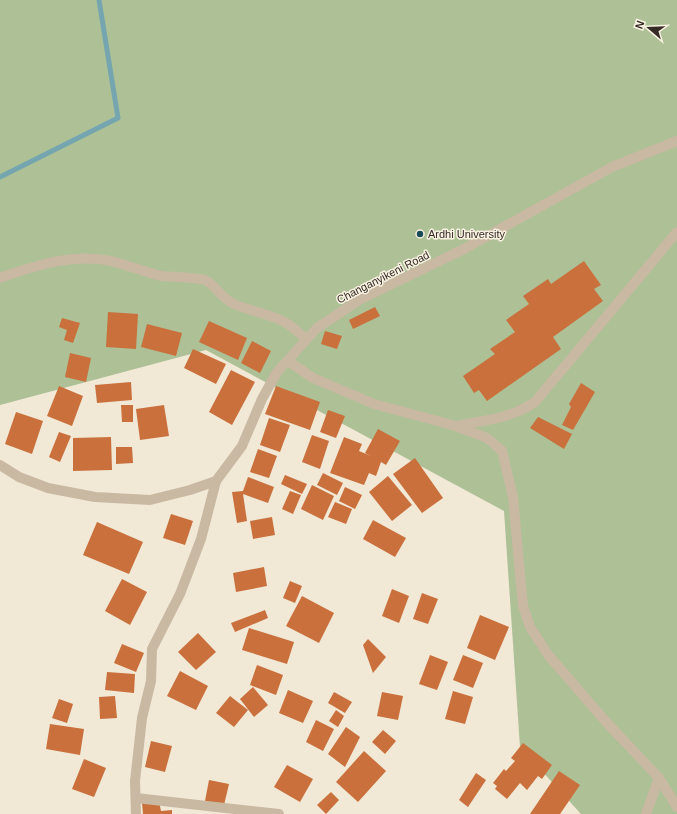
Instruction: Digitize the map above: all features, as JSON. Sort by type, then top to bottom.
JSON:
[{"type":"street","name":"Changanyikeni Road","points":[[216,480],[242,446],[277,372],[317,328],[359,300],[464,249],[612,167],[677,141]]},
{"type":"street","points":[[456,426],[504,418],[521,412],[535,402],[677,232]]},
{"type":"street","points":[[0,278],[48,262],[84,258],[116,262],[160,275],[206,280],[225,300],[284,320],[296,328],[306,340]]},
{"type":"street","points":[[288,361],[312,378],[374,404],[456,426],[487,438],[502,451],[513,497],[523,606],[530,627],[549,656],[603,719],[659,778],[677,807]]},
{"type":"street","points":[[0,465],[19,477],[48,488],[95,497],[150,500],[190,490],[216,480]]},
{"type":"street","points":[[136,814],[135,781],[142,718],[151,681],[152,649],[180,594],[201,539],[216,480]]},
{"type":"street","points":[[646,814],[659,778]]},
{"type":"street","points":[[136,798],[279,814]]},
{"type":"green space","name":"Ardhi University","points":[[0,0],[677,0],[677,814],[581,814],[520,747],[504,511],[206,350],[0,405]]},
{"type":"building","points":[[584,261],[601,285],[594,289],[603,301],[553,337],[561,349],[487,401],[479,390],[474,393],[463,376],[495,354],[490,349],[515,332],[506,320],[529,304],[523,296],[548,279],[551,284]]},
{"type":"building","points":[[375,307],[380,316],[353,329],[349,320]]},
{"type":"building","points":[[108,312],[138,314],[136,349],[106,347]]},
{"type":"building","points":[[62,318],[80,323],[73,343],[64,340],[67,330],[59,327]]},
{"type":"building","points":[[209,321],[247,338],[238,360],[199,342]]},
{"type":"building","points":[[147,324],[182,333],[176,356],[141,347]]},
{"type":"building","points":[[325,331],[342,336],[337,349],[321,344]]},
{"type":"building","points":[[252,341],[271,351],[260,373],[241,363]]},
{"type":"building","points":[[193,349],[226,364],[216,384],[184,368]]},
{"type":"building","points":[[70,353],[91,358],[86,382],[65,377]]},
{"type":"building","points":[[231,370],[255,382],[232,425],[209,412]]},
{"type":"building","points":[[131,382],[132,400],[97,403],[95,385]]},
{"type":"building","points":[[581,383],[595,392],[573,430],[562,425],[571,407],[569,404]]},
{"type":"building","points":[[59,386],[83,396],[72,426],[47,416]]},
{"type":"building","points":[[276,386],[320,402],[310,430],[265,414]]},
{"type":"building","points":[[121,405],[133,405],[133,422],[122,422]]},
{"type":"building","points":[[164,405],[169,436],[140,440],[136,409]]},
{"type":"building","points":[[328,410],[345,416],[336,438],[320,432]]},
{"type":"building","points":[[16,412],[43,421],[32,454],[5,444]]},
{"type":"building","points":[[538,417],[572,434],[564,449],[530,428]]},
{"type":"building","points":[[269,418],[290,425],[280,452],[260,445]]},
{"type":"building","points":[[378,429],[400,441],[386,465],[381,462],[376,476],[369,473],[364,485],[330,473],[344,437],[362,444],[359,451],[371,456],[365,453]]},
{"type":"building","points":[[59,432],[71,436],[60,462],[49,457]]},
{"type":"building","points":[[312,435],[329,441],[320,469],[302,462]]},
{"type":"building","points":[[111,437],[112,470],[73,471],[73,438]]},
{"type":"building","points":[[116,447],[132,447],[133,463],[116,464]]},
{"type":"building","points":[[258,449],[277,456],[269,478],[250,472]]},
{"type":"building","points":[[415,458],[443,498],[422,513],[393,474]]},
{"type":"building","points":[[323,473],[343,483],[337,495],[317,485]]},
{"type":"building","points":[[285,475],[307,484],[302,494],[281,484]]},
{"type":"building","points":[[388,476],[412,505],[392,521],[369,492]]},
{"type":"building","points":[[248,477],[274,487],[268,503],[243,494],[247,521],[237,523],[232,492],[243,491]]},
{"type":"building","points":[[312,485],[334,496],[323,520],[301,509]]},
{"type":"building","points":[[345,487],[362,495],[355,509],[339,501]]},
{"type":"building","points":[[290,491],[301,495],[293,514],[282,509]]},
{"type":"building","points":[[335,502],[352,509],[346,524],[328,517]]},
{"type":"building","points":[[171,514],[193,521],[185,545],[163,538]]},
{"type":"building","points":[[272,517],[275,535],[253,539],[250,521]]},
{"type":"building","points":[[373,520],[406,538],[395,557],[363,539]]},
{"type":"building","points":[[97,522],[143,542],[129,574],[83,555]]},
{"type":"building","points":[[264,567],[267,586],[236,592],[233,573]]},
{"type":"building","points":[[122,579],[147,592],[130,625],[105,611]]},
{"type":"building","points":[[290,581],[302,586],[295,603],[283,598]]},
{"type":"building","points":[[392,589],[409,596],[399,623],[382,616]]},
{"type":"building","points":[[422,593],[438,599],[428,624],[413,619]]},
{"type":"building","points":[[302,596],[334,613],[319,643],[286,626]]},
{"type":"building","points":[[265,610],[268,618],[235,632],[231,623]]},
{"type":"building","points":[[480,615],[509,627],[495,660],[467,648]]},
{"type":"building","points":[[249,628],[294,642],[287,664],[242,650]]},
{"type":"building","points":[[198,633],[216,652],[196,670],[178,652]]},
{"type":"building","points":[[368,639],[386,657],[373,673],[363,645]]},
{"type":"building","points":[[122,644],[144,653],[136,672],[114,663]]},
{"type":"building","points":[[430,655],[448,662],[437,690],[419,684]]},
{"type":"building","points":[[463,655],[483,663],[473,688],[453,680]]},
{"type":"building","points":[[257,665],[283,675],[276,695],[250,685]]},
{"type":"building","points":[[180,671],[208,686],[196,710],[167,696]]},
{"type":"building","points":[[107,672],[135,674],[134,693],[105,690]]},
{"type":"building","points":[[253,687],[268,705],[254,717],[240,699]]},
{"type":"building","points":[[288,690],[313,701],[303,723],[279,713]]},
{"type":"building","points":[[453,691],[473,697],[465,724],[445,719]]},
{"type":"building","points":[[334,692],[352,702],[345,713],[328,703]]},
{"type":"building","points":[[382,692],[403,696],[398,720],[377,716]]},
{"type":"building","points":[[115,696],[117,718],[100,719],[99,697]]},
{"type":"building","points":[[230,696],[248,710],[234,727],[216,713]]},
{"type":"building","points":[[59,699],[73,704],[67,723],[52,718]]},
{"type":"building","points":[[336,710],[344,716],[338,727],[329,721]]},
{"type":"building","points":[[316,720],[334,729],[323,751],[306,742]]},
{"type":"building","points":[[50,724],[84,729],[80,755],[46,749]]},
{"type":"building","points":[[346,727],[360,737],[345,767],[328,754]]},
{"type":"building","points":[[383,730],[396,741],[385,754],[372,742]]},
{"type":"building","points":[[151,741],[172,746],[165,772],[145,767]]},
{"type":"building","points":[[523,743],[552,765],[542,779],[538,776],[527,790],[520,783],[507,799],[495,789],[497,786],[493,783],[504,769],[506,771],[515,761],[511,758]]},
{"type":"building","points":[[364,751],[386,771],[358,802],[336,782]]},
{"type":"building","points":[[84,759],[106,768],[94,797],[72,789]]},
{"type":"building","points":[[287,765],[313,779],[300,802],[274,787]]},
{"type":"building","points":[[559,771],[580,785],[560,814],[530,814]]},
{"type":"building","points":[[476,773],[486,780],[468,807],[459,800]]},
{"type":"building","points":[[209,780],[229,784],[224,805],[205,801]]},
{"type":"building","points":[[331,792],[339,800],[326,814],[317,805]]},
{"type":"building","points":[[159,801],[161,811],[172,810],[172,814],[143,814],[142,803]]},
{"type":"waterway","points":[[0,177],[118,118],[99,0]]},
{"type":"place","name":"Ardhi University","points":[[420,234]]}]
